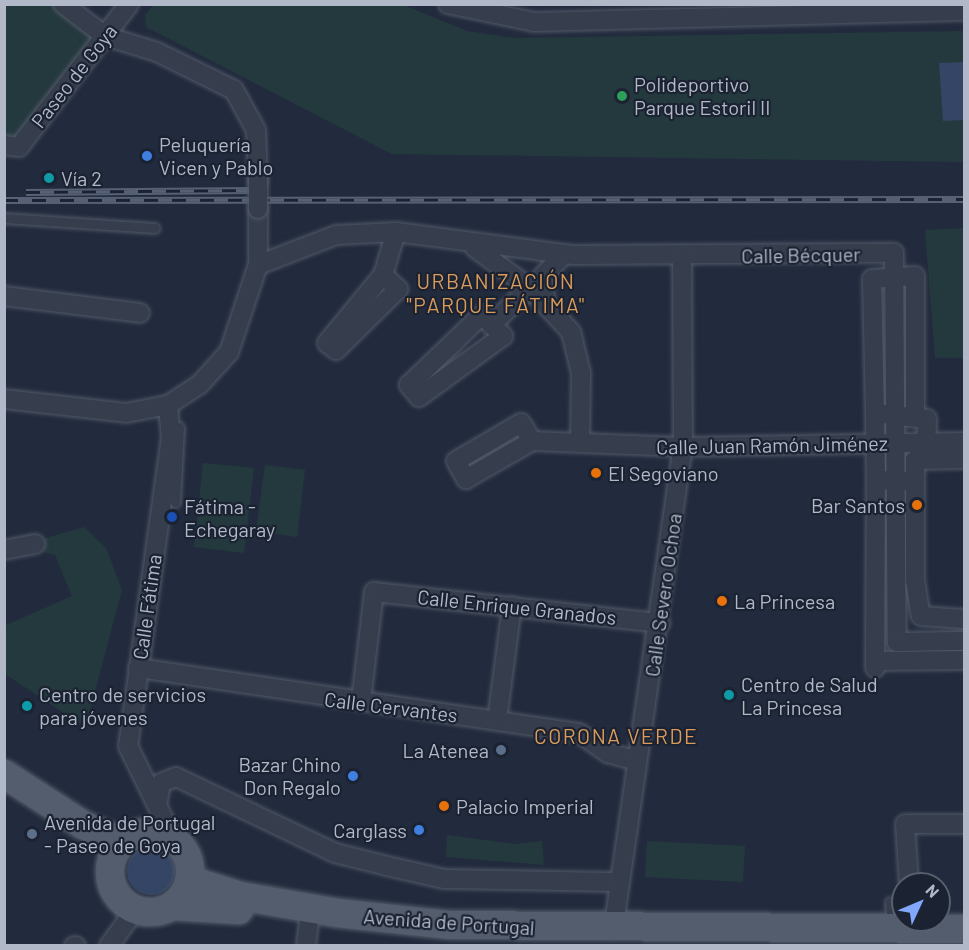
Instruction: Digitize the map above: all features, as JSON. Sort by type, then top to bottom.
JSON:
[{"type":"main road","points":[[4,774],[117,850]]},
{"type":"main road","points":[[4,792],[117,850]]},
{"type":"main road","points":[[149,831],[173,838],[189,860],[190,880],[172,906],[158,912],[135,910],[112,886],[117,850],[149,831]]},
{"type":"main road","name":"Avenida de Portugal","points":[[190,880],[240,896],[337,913],[450,925],[613,931],[891,915],[964,929]]},
{"type":"main road","name":"Avenida de Portugal","points":[[172,906],[205,904],[306,940],[426,939],[587,945]]},
{"type":"main road","points":[[852,945],[964,945]]},
{"type":"street","points":[[4,399],[116,412],[170,412],[230,351],[258,266],[256,130],[234,90],[157,52],[105,36],[63,4]]},
{"type":"street","name":"Paseo de Goya","points":[[12,146],[105,36],[129,4]]},
{"type":"street","points":[[448,4],[534,22],[618,12],[964,11]]},
{"type":"street","points":[[383,275],[396,232]]},
{"type":"street","name":"Calle Bécquer","points":[[258,266],[336,235],[396,232],[471,245],[564,254],[682,256],[894,253],[897,642],[962,641]]},
{"type":"street","points":[[471,245],[530,288],[571,332],[576,350],[580,443],[532,441]]},
{"type":"street","points":[[546,304],[542,277],[564,254]]},
{"type":"street","name":"Calle Severo Ochoa","points":[[613,931],[637,761],[660,623],[683,447],[682,256]]},
{"type":"street","points":[[875,413],[915,414],[927,419],[926,451],[915,460],[915,580],[921,616],[961,619],[962,660],[875,664],[876,480],[872,279],[915,276],[923,291],[915,414]]},
{"type":"street","points":[[492,325],[530,288]]},
{"type":"street","points":[[4,296],[140,313]]},
{"type":"street","points":[[482,315],[492,325],[503,336],[419,397],[409,385],[482,315]]},
{"type":"street","name":"Calle Fátima","points":[[170,412],[128,746],[158,801],[173,838]]},
{"type":"street","name":"Calle Juan Ramón Jiménez","points":[[580,443],[683,447],[897,444],[926,451],[964,442]]},
{"type":"street","points":[[926,451],[964,459]]},
{"type":"street","points":[[876,480],[915,481]]},
{"type":"street","points":[[4,550],[35,544]]},
{"type":"street","name":"Calle Enrique Granados","points":[[361,701],[374,592],[660,623]]},
{"type":"street","points":[[497,721],[512,606]]},
{"type":"street","name":"Calle Cervantes","points":[[138,668],[309,696],[361,701],[579,733],[608,753],[637,761]]},
{"type":"street","points":[[158,801],[161,783],[176,777],[336,853],[444,879],[619,882]]},
{"type":"street","points":[[909,872],[907,824],[964,824]]},
{"type":"street","points":[[109,945],[135,910]]},
{"type":"lane","points":[[4,218],[156,228]]},
{"type":"lane","points":[[170,412],[179,426],[182,452],[175,502]]},
{"type":"green space","name":"Polideportivo Parque Estoril II","points":[[154,4],[401,4],[467,31],[514,38],[964,31],[964,162],[392,154],[146,27],[145,15]]},
{"type":"green space","points":[[5,5],[52,5],[94,39],[15,139],[5,135]]},
{"type":"green space","points":[[964,228],[964,358],[935,358],[925,230]]},
{"type":"green space","points":[[203,463],[254,468],[244,553],[194,547]]},
{"type":"green space","points":[[265,465],[305,470],[297,537],[256,531]]},
{"type":"green space","points":[[84,527],[106,548],[122,590],[87,721],[79,723],[5,674],[4,626],[72,596],[55,555],[43,552],[43,539]]},
{"type":"green space","points":[[447,835],[515,844],[542,841],[544,865],[446,857]]},
{"type":"green space","points":[[647,841],[745,846],[743,882],[645,877]]},
{"type":"water","points":[[964,62],[964,120],[943,121],[939,63]]},
{"type":"water","points":[[151,847],[168,854],[175,871],[168,888],[151,895],[134,888],[127,871],[134,854]]},
{"type":"railway","points":[[26,192],[254,190]]},
{"type":"railway","points":[[4,200],[964,199]]},
{"type":"place","name":"Polideportivo Parque Estoril II","points":[[622,96]]},
{"type":"place","name":"Peluquería Vicen y Pablo","points":[[147,156]]},
{"type":"place","name":"Vía 2","points":[[49,178]]},
{"type":"place","name":"El Segoviano","points":[[596,473]]},
{"type":"place","name":"Bar Santos","points":[[917,505]]},
{"type":"place","name":"Fátima - Echegaray","points":[[172,517]]},
{"type":"place","name":"La Princesa","points":[[722,601]]},
{"type":"place","name":"Centro de Salud La Princesa","points":[[729,695]]},
{"type":"place","name":"Centro de servicios para jóvenes","points":[[27,706]]},
{"type":"place","name":"La Atenea","points":[[501,750]]},
{"type":"place","name":"Bazar Chino Don Regalo","points":[[353,776]]},
{"type":"place","name":"Palacio Imperial","points":[[444,806]]},
{"type":"place","name":"Carglass","points":[[419,830]]},
{"type":"place","name":"Avenida de Portugal - Paseo de Goya","points":[[32,834]]},
{"type":"district","name":"URBANIZACIÓN \"PARQUE FÁTIMA\"","points":[[496,293]]},
{"type":"district","name":"CORONA VERDE","points":[[616,736]]}]
